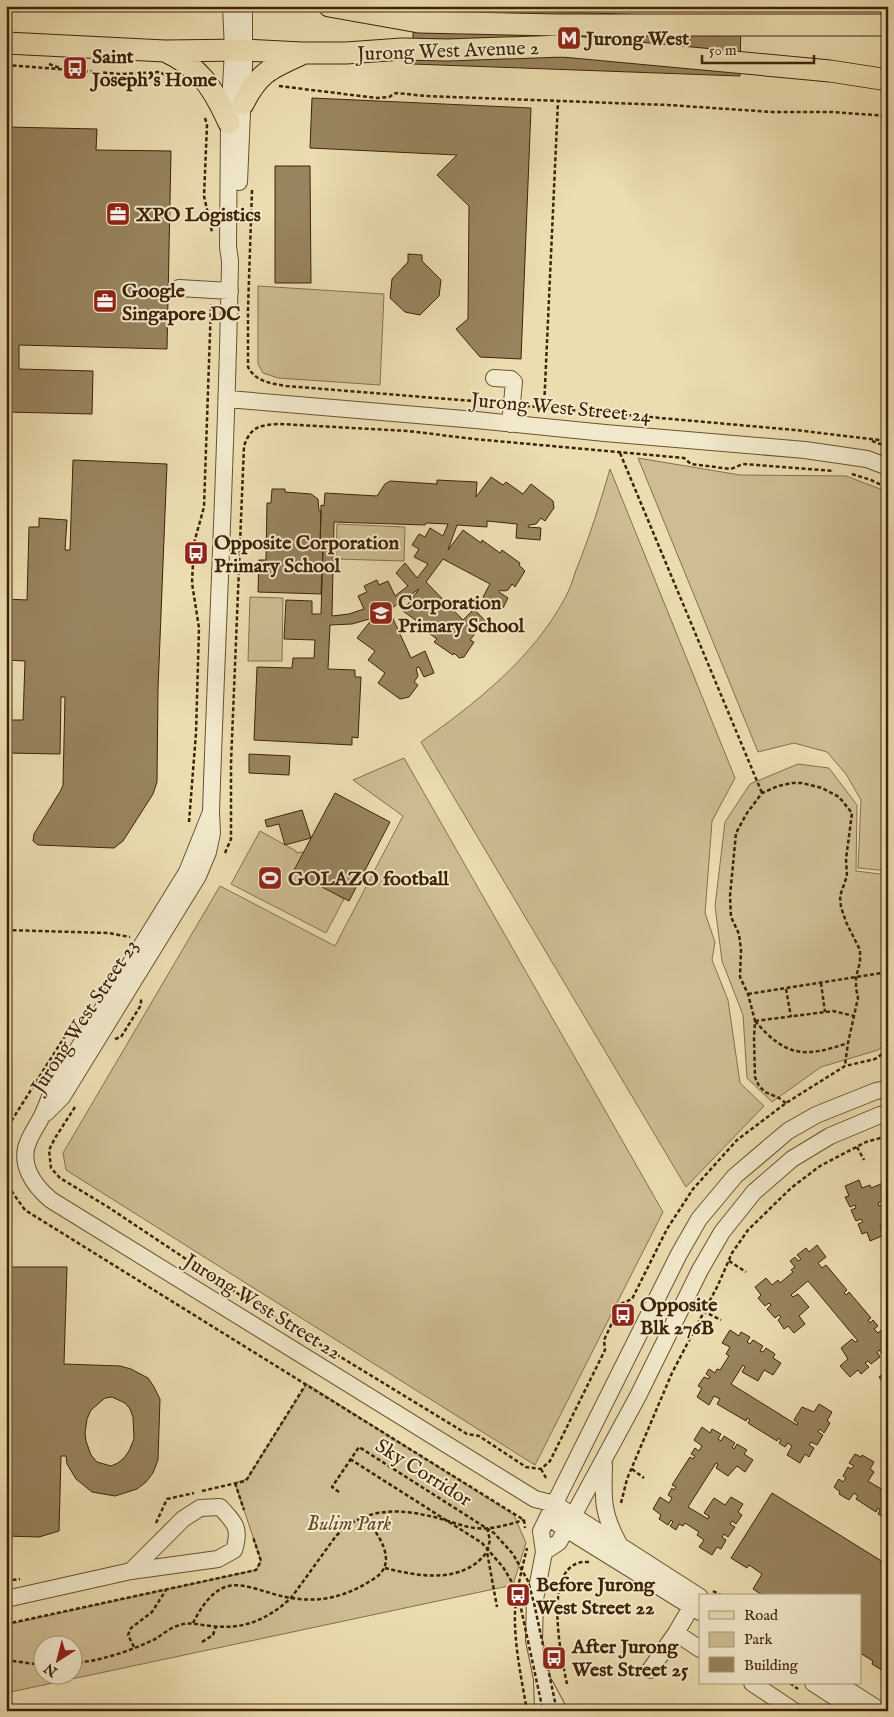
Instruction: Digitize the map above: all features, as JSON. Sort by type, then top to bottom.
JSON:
[{"type":"main road","name":"Jurong West Avenue 2","points":[[330,6],[419,22],[558,25],[888,25]]},
{"type":"main road","name":"Jurong West Avenue 2","points":[[6,43],[165,51],[238,50],[302,53],[563,46],[830,71],[888,80]]},
{"type":"main road","points":[[165,51],[180,58],[202,76],[218,97],[229,123]]},
{"type":"main road","points":[[242,104],[249,90],[260,77],[274,67],[302,53]]},
{"type":"street","name":"Jurong West Street 23","points":[[230,261],[236,246],[242,104],[238,50],[231,6]]},
{"type":"street","name":"Jurong West Street 23","points":[[42,1116],[62,1096],[198,876],[208,852],[212,832],[211,812],[228,399],[230,291],[228,247],[229,123],[244,6]]},
{"type":"street","points":[[179,288],[230,291]]},
{"type":"street","points":[[494,378],[511,379],[514,382],[510,424]]},
{"type":"street","name":"Jurong West Street 24","points":[[228,399],[805,450],[867,459],[888,467]]},
{"type":"street","points":[[543,1711],[542,1679],[534,1640],[535,1599],[544,1552],[541,1531],[679,1254],[699,1219],[734,1176],[788,1130],[816,1115],[884,1086]]},
{"type":"street","points":[[544,1552],[560,1542],[605,1460],[700,1270],[722,1232],[754,1192],[792,1159],[830,1136],[880,1115],[888,1114]]},
{"type":"street","name":"Jurong West Street 22","points":[[42,1116],[28,1141],[26,1154],[27,1168],[32,1182],[51,1200],[570,1522]]},
{"type":"street","points":[[605,1460],[603,1502],[610,1529],[620,1547]]},
{"type":"street","points":[[6,1599],[131,1572],[218,1560],[234,1550],[238,1537],[234,1522],[220,1507],[200,1508],[183,1519],[131,1572]]},
{"type":"street","points":[[570,1522],[620,1547],[699,1599]]},
{"type":"street","points":[[570,1522],[699,1599]]},
{"type":"street","points":[[650,1670],[699,1603]]},
{"type":"street","points":[[676,1633],[699,1648]]},
{"type":"street","points":[[542,1679],[558,1711]]},
{"type":"street","points":[[754,1684],[794,1711]]},
{"type":"street","points":[[815,1684],[856,1711]]},
{"type":"street","points":[[840,1684],[881,1711]]},
{"type":"path","points":[[6,65],[121,74],[160,72],[186,87]]},
{"type":"path","points":[[274,85],[377,98],[390,97],[396,93],[426,96],[773,112],[832,112],[888,116]]},
{"type":"path","points":[[544,408],[558,101]]},
{"type":"path","points":[[204,115],[207,125],[204,196],[212,234]]},
{"type":"path","points":[[252,189],[248,367],[258,379],[268,383],[888,440]]},
{"type":"path","points":[[187,828],[190,818],[196,733],[198,637],[192,583],[194,543],[204,507],[212,290]]},
{"type":"path","points":[[224,855],[231,839],[231,763],[244,446],[247,436],[255,428],[280,424],[408,432],[684,458],[692,464],[731,469],[743,464],[837,472]]},
{"type":"path","points":[[868,439],[888,447]]},
{"type":"path","points":[[620,452],[762,793]]},
{"type":"path","points":[[846,472],[888,488]]},
{"type":"path","points":[[786,1103],[765,1092],[759,1086],[756,1077],[755,1021],[748,994],[740,977],[741,950],[739,934],[731,917],[730,896],[736,833],[746,813],[762,793],[778,786],[792,783],[802,783],[833,793],[839,797],[852,813],[846,859],[847,876],[840,896],[846,922],[860,950],[860,962],[856,977],[858,998],[845,1066]]},
{"type":"path","points":[[6,930],[108,933],[131,937],[126,945]]},
{"type":"path","points":[[748,994],[888,972]]},
{"type":"path","points":[[821,983],[825,1012]]},
{"type":"path","points":[[786,988],[790,1017]]},
{"type":"path","points":[[110,1041],[121,1037],[141,1005],[140,993]]},
{"type":"path","points":[[755,1021],[833,1011],[854,1016]]},
{"type":"path","points":[[755,1021],[776,1042],[796,1052],[817,1052],[848,1043]]},
{"type":"path","points":[[6,1133],[12,1120],[68,1033]]},
{"type":"path","points":[[78,1103],[49,1150],[51,1168],[60,1178],[108,1207],[252,1302],[466,1434],[479,1436],[526,1467],[541,1469],[550,1461],[605,1350],[604,1340],[621,1304],[632,1299],[667,1229],[693,1189],[738,1140],[786,1103],[845,1066],[875,1059],[888,1050]]},
{"type":"path","points":[[622,1510],[620,1503],[627,1479],[672,1373],[718,1285],[728,1260],[748,1230],[791,1188],[820,1166],[866,1142],[888,1136]]},
{"type":"path","points":[[857,1147],[864,1160]]},
{"type":"path","points":[[6,1179],[10,1189],[25,1210],[524,1520],[495,1528],[475,1528],[424,1514],[402,1512],[373,1513],[344,1527],[291,1598],[271,1614],[248,1625],[226,1628],[193,1623],[177,1626],[157,1638],[134,1647],[99,1659],[82,1662]]},
{"type":"path","points":[[728,1260],[746,1272]]},
{"type":"path","points":[[703,1311],[721,1320]]},
{"type":"path","points":[[153,1531],[167,1499],[245,1481],[307,1384]]},
{"type":"path","name":"Sky Corridor","points":[[340,1492],[332,1487],[359,1447],[494,1533],[513,1554],[528,1581],[558,1711]]},
{"type":"path","name":"Sky Corridor","points":[[350,1459],[482,1543],[503,1567],[519,1599],[543,1711]]},
{"type":"path","points":[[541,1469],[546,1478]]},
{"type":"path","points":[[632,1469],[644,1478]]},
{"type":"path","points":[[193,1623],[205,1602],[224,1587],[236,1585],[291,1598],[319,1600],[353,1592],[382,1574],[386,1562],[384,1547],[378,1533],[364,1517]]},
{"type":"path","name":"Sky Corridor","points":[[486,1528],[490,1540],[487,1552],[498,1607]]},
{"type":"path","points":[[385,1568],[434,1576],[452,1574],[466,1570],[481,1560],[487,1552]]},
{"type":"path","points":[[567,1684],[561,1656],[557,1614],[562,1579],[568,1570],[580,1562],[589,1562],[595,1565]]},
{"type":"path","points":[[6,1581],[20,1578]]},
{"type":"path","points":[[134,1647],[128,1635],[131,1628],[152,1612],[166,1590]]},
{"type":"path","points":[[202,1642],[213,1635],[216,1626]]},
{"type":"path","points":[[6,1660],[32,1663]]},
{"type":"green space","points":[[258,286],[384,294],[380,385],[278,378],[263,373],[258,364]]},
{"type":"green space","points":[[638,458],[740,475],[846,476],[888,492],[888,871],[858,868],[861,800],[846,774],[827,752],[794,743],[758,752]]},
{"type":"green space","points":[[610,469],[735,778],[712,821],[705,913],[715,942],[712,960],[728,1000],[740,1083],[764,1106],[686,1187],[421,742],[502,678],[520,660],[552,620],[570,588],[599,507]]},
{"type":"green space","points":[[337,524],[405,527],[404,561],[336,559]]},
{"type":"green space","points":[[250,597],[283,598],[282,661],[248,661]]},
{"type":"green space","points":[[404,758],[663,1212],[535,1465],[66,1170],[63,1153],[220,886],[335,946],[403,816],[353,780]]},
{"type":"green space","points":[[798,764],[829,768],[857,805],[856,871],[888,875],[888,1042],[878,1050],[821,1067],[772,1102],[747,1078],[743,1015],[722,961],[715,906],[725,822],[750,784]]},
{"type":"green space","name":"GOLAZO football","points":[[260,831],[296,851],[296,853],[310,851],[334,893],[344,899],[326,933],[231,884]]},
{"type":"green space","name":"Bulim Park","points":[[307,1384],[514,1515],[526,1543],[513,1585],[82,1677],[82,1634],[32,1634],[32,1684],[48,1684],[6,1693],[6,1625],[256,1570],[261,1561],[235,1483],[247,1479]]},
{"type":"building","points":[[414,7],[741,18],[740,76],[412,64]]},
{"type":"building","points":[[312,98],[531,108],[521,359],[480,357],[456,329],[468,319],[469,206],[437,175],[457,155],[310,148]]},
{"type":"building","points":[[6,127],[97,129],[96,150],[171,151],[167,349],[19,345],[19,369],[93,371],[92,414],[6,412]]},
{"type":"building","points":[[275,166],[310,166],[311,283],[275,283]]},
{"type":"building","points":[[408,254],[422,255],[422,261],[441,280],[439,296],[420,315],[405,312],[390,298],[392,279],[408,262]]},
{"type":"building","points":[[6,460],[9,460],[6,592]]},
{"type":"building","points":[[73,460],[167,464],[158,689],[157,782],[153,794],[123,841],[114,848],[38,845],[33,841],[34,834],[63,785],[65,697],[61,697],[60,754],[6,753],[6,720],[23,720],[25,661],[6,660],[6,599],[27,600],[29,527],[39,527],[39,518],[67,520],[65,550],[70,550]]},
{"type":"building","points":[[491,477],[503,485],[506,482],[523,494],[531,484],[553,501],[554,508],[545,521],[541,518],[536,524],[529,525],[528,527],[541,528],[540,540],[516,538],[517,524],[487,521],[487,527],[457,525],[448,550],[463,530],[481,543],[482,540],[500,553],[502,550],[520,563],[519,565],[525,571],[515,587],[512,584],[508,590],[500,590],[499,592],[508,598],[503,608],[483,597],[490,584],[443,559],[426,582],[463,620],[474,609],[490,626],[482,634],[474,626],[472,628],[474,635],[470,640],[474,642],[464,657],[459,658],[454,653],[453,655],[434,642],[437,639],[403,611],[419,589],[389,610],[411,658],[425,651],[434,673],[424,677],[419,667],[416,668],[418,676],[414,682],[418,685],[409,697],[400,699],[378,683],[385,673],[368,660],[375,651],[357,638],[373,618],[352,624],[330,625],[328,669],[355,670],[355,677],[361,677],[358,738],[352,737],[352,745],[254,740],[257,667],[292,668],[293,658],[314,658],[315,640],[284,639],[286,600],[312,601],[312,614],[321,614],[323,549],[320,549],[321,505],[324,506],[325,493],[377,496],[385,484],[390,481],[437,484],[437,480],[477,482],[476,497]],"holes":[[[334,522],[425,525],[426,523],[448,524],[443,536],[430,528],[425,537],[419,534],[412,545],[419,549],[414,557],[428,564],[417,578],[405,563],[396,573],[408,586],[395,596],[388,581],[379,585],[377,580],[364,586],[367,592],[358,596],[364,609],[349,614],[332,616]]]},
{"type":"building","points":[[272,489],[285,489],[285,492],[311,494],[318,499],[319,511],[321,511],[320,549],[323,549],[321,594],[258,592],[259,560],[266,560],[267,503],[271,503]]},
{"type":"building","points":[[249,754],[290,756],[289,775],[249,773]]},
{"type":"building","points":[[335,793],[390,822],[349,901],[293,872]]},
{"type":"building","points":[[302,810],[311,838],[285,845],[279,824],[267,827],[265,820]]},
{"type":"building","points":[[888,1178],[888,1199],[878,1203],[879,1206],[885,1204],[888,1210],[888,1222],[880,1226],[884,1235],[870,1241],[867,1232],[862,1234],[858,1224],[863,1222],[861,1219],[856,1221],[851,1210],[856,1208],[855,1205],[850,1207],[845,1197],[849,1196],[845,1186],[859,1180],[862,1188],[870,1185],[871,1188],[886,1182],[885,1179]]},
{"type":"building","points":[[817,1245],[826,1257],[818,1263],[822,1268],[826,1265],[847,1290],[844,1293],[846,1295],[849,1292],[871,1318],[868,1320],[870,1323],[873,1320],[878,1326],[874,1329],[878,1333],[886,1327],[888,1329],[888,1351],[883,1355],[879,1350],[877,1352],[880,1357],[871,1364],[868,1361],[865,1363],[869,1367],[861,1374],[858,1370],[850,1377],[840,1366],[848,1359],[841,1348],[852,1339],[855,1342],[858,1341],[808,1281],[791,1295],[793,1297],[798,1294],[809,1307],[799,1316],[805,1324],[794,1333],[788,1326],[784,1329],[778,1320],[781,1317],[779,1315],[775,1318],[767,1309],[771,1305],[769,1303],[765,1306],[758,1298],[761,1295],[755,1287],[766,1278],[772,1285],[778,1280],[780,1283],[793,1272],[791,1270],[795,1267],[790,1261],[795,1257],[798,1261],[801,1259],[797,1255],[806,1248],[809,1252]]},
{"type":"building","points":[[6,1267],[67,1267],[64,1364],[120,1366],[131,1369],[148,1378],[160,1399],[158,1460],[153,1473],[146,1482],[137,1489],[115,1496],[92,1492],[76,1479],[67,1464],[66,1456],[61,1456],[59,1531],[39,1537],[6,1536]],"holes":[[[112,1397],[125,1403],[133,1417],[134,1439],[129,1451],[124,1458],[111,1466],[97,1462],[91,1455],[85,1433],[87,1419],[91,1410],[105,1398]]]},
{"type":"building","points":[[730,1330],[739,1336],[741,1332],[750,1337],[747,1342],[750,1344],[753,1340],[763,1346],[760,1351],[763,1352],[766,1348],[775,1354],[773,1358],[781,1363],[773,1375],[764,1370],[758,1381],[742,1372],[745,1367],[743,1365],[731,1384],[797,1425],[798,1423],[794,1420],[802,1407],[814,1412],[819,1404],[832,1412],[827,1421],[830,1423],[824,1433],[820,1429],[818,1432],[823,1435],[817,1445],[811,1442],[809,1445],[814,1448],[809,1457],[805,1454],[800,1463],[787,1455],[792,1446],[788,1443],[785,1447],[779,1443],[781,1440],[778,1438],[777,1441],[748,1423],[750,1420],[747,1418],[746,1421],[717,1404],[720,1399],[714,1396],[709,1405],[697,1397],[702,1388],[698,1386],[704,1377],[709,1379],[710,1377],[706,1374],[709,1369],[715,1373],[717,1369],[720,1370],[729,1356],[726,1354],[730,1347],[722,1343]]},
{"type":"building","points":[[888,1365],[888,1389],[879,1377],[887,1372],[884,1368]]},
{"type":"building","points":[[702,1427],[710,1433],[712,1429],[721,1434],[718,1439],[721,1441],[724,1436],[735,1443],[732,1447],[734,1449],[737,1444],[747,1450],[744,1454],[753,1460],[745,1472],[737,1466],[728,1476],[716,1468],[718,1464],[716,1463],[688,1507],[708,1519],[709,1516],[704,1513],[714,1498],[725,1505],[731,1497],[743,1504],[738,1512],[742,1515],[736,1524],[732,1521],[730,1524],[735,1527],[728,1537],[724,1534],[722,1537],[726,1540],[721,1549],[717,1547],[712,1555],[699,1547],[704,1540],[697,1535],[699,1532],[685,1523],[683,1526],[679,1524],[676,1530],[670,1526],[673,1522],[671,1520],[668,1525],[659,1519],[661,1515],[653,1509],[660,1497],[669,1503],[672,1498],[668,1495],[672,1488],[674,1490],[676,1487],[672,1485],[690,1457],[693,1459],[695,1456],[691,1454],[695,1448],[699,1451],[702,1446],[694,1440]]},
{"type":"building","points":[[855,1454],[861,1457],[862,1455],[874,1462],[870,1469],[874,1472],[868,1481],[888,1493],[888,1520],[878,1514],[880,1510],[878,1508],[876,1512],[856,1499],[858,1496],[854,1493],[849,1500],[839,1494],[840,1492],[834,1487],[839,1479],[843,1482],[846,1478],[843,1476],[848,1467],[851,1469],[854,1466],[849,1463]]},
{"type":"building","points":[[772,1493],[888,1565],[888,1674],[872,1664],[873,1661],[862,1654],[862,1594],[761,1594],[753,1589],[762,1574],[749,1565],[747,1568],[731,1558]]},
{"type":"place","name":"Jurong West","points":[[569,38]]},
{"type":"place","name":"Saint Joseph's Home","points":[[75,68]]},
{"type":"place","name":"XPO Logistics","points":[[118,214]]},
{"type":"place","name":"Google Singapore DC","points":[[105,301]]},
{"type":"place","name":"Opposite Corporation Primary School","points":[[196,553]]},
{"type":"place","name":"Corporation Primary School","points":[[381,613]]},
{"type":"place","name":"GOLAZO football","points":[[270,878]]},
{"type":"place","name":"Opposite Blk 276B","points":[[623,1315]]},
{"type":"place","name":"Before Jurong West Street 22","points":[[518,1595]]},
{"type":"place","name":"After Jurong West Street 25","points":[[554,1658]]}]
